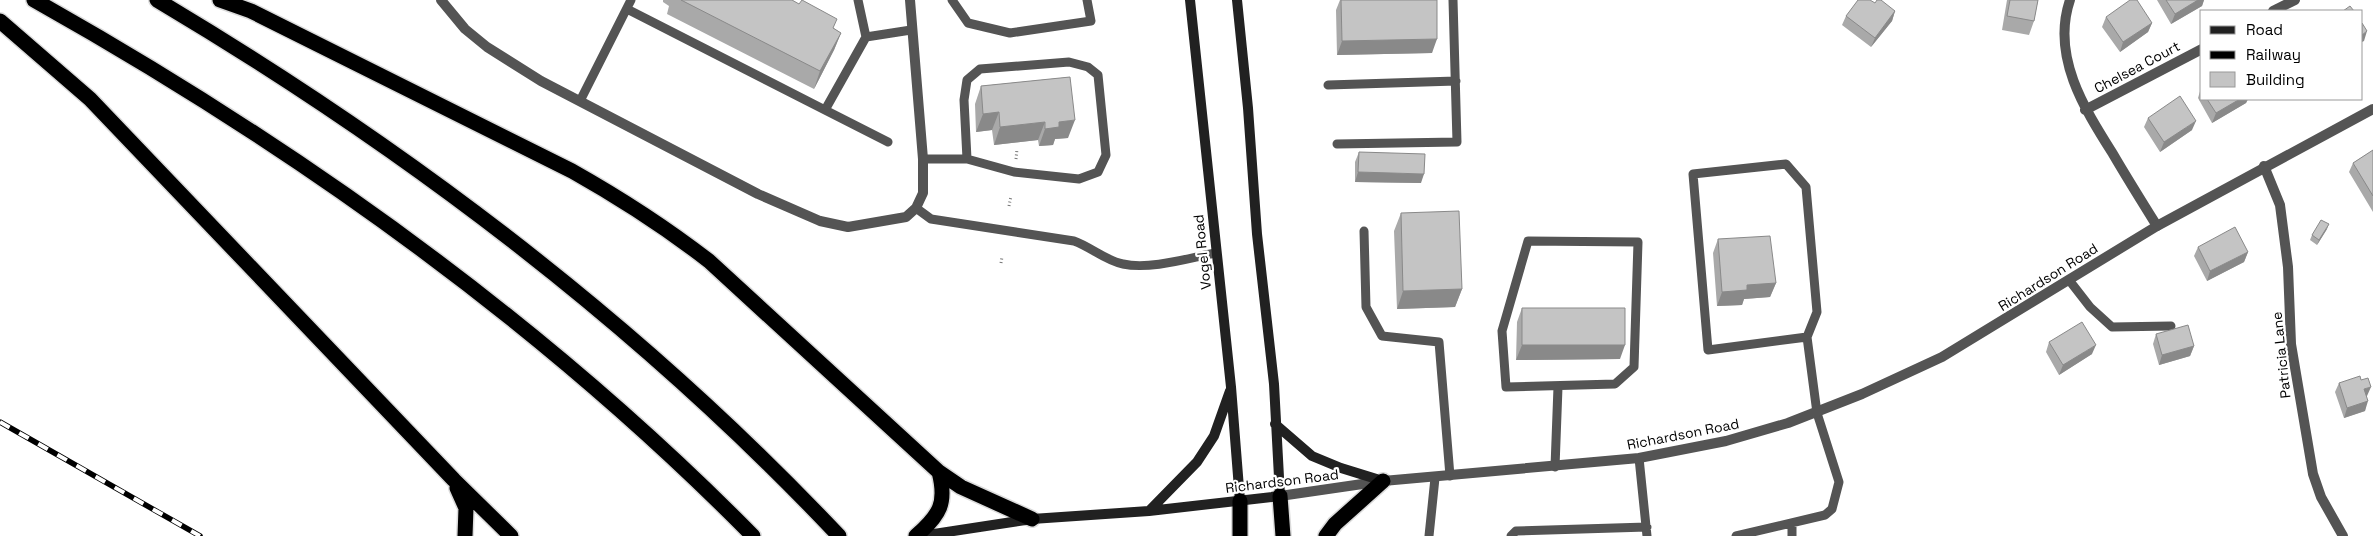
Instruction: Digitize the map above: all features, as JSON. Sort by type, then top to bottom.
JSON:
[{"type":"highway","points":[[34,0],[109,42],[278,147],[360,203],[440,263],[594,388],[753,536]]},
{"type":"highway","points":[[157,0],[313,98],[460,202],[536,260],[613,323],[688,389],[759,456],[839,536]]},
{"type":"highway","points":[[220,0],[251,11],[572,171],[643,213],[709,261],[939,472],[961,487],[1032,519]]},
{"type":"highway","points":[[0,21],[90,99],[454,480],[511,536]]},
{"type":"highway","points":[[916,536],[936,515],[944,491],[939,472]]},
{"type":"highway","points":[[454,480],[466,508],[465,536]]},
{"type":"highway","points":[[1326,536],[1335,524],[1383,481]]},
{"type":"highway","points":[[1280,496],[1283,536]]},
{"type":"highway","points":[[1240,501],[1240,536]]},
{"type":"main road","name":"Vogel Road","points":[[1190,0],[1232,387],[1240,501]]},
{"type":"main road","points":[[1237,0],[1248,108],[1256,234],[1274,384],[1280,496]]},
{"type":"main road","points":[[1149,511],[1197,462],[1214,436],[1232,387]]},
{"type":"main road","points":[[1276,424],[1312,456],[1341,468],[1383,481]]},
{"type":"main road","name":"Richardson Road","points":[[920,536],[1032,519],[1149,511],[1280,496]]},
{"type":"street","points":[[441,0],[465,28],[486,47],[512,64],[580,102],[758,194],[833,225],[848,227],[906,217],[916,208],[923,193],[923,159],[910,0]]},
{"type":"street","points":[[2070,0],[2065,32],[2068,61],[2075,87],[2086,110],[2157,226]]},
{"type":"street","points":[[2275,10],[2295,0]]},
{"type":"street","name":"Chelsea Court","points":[[2086,110],[2200,50]]},
{"type":"street","name":"Richardson Road","points":[[1280,496],[1383,481],[1435,478],[1639,458],[1734,439],[1817,413],[1942,357],[2157,226],[2264,166],[2373,109]]},
{"type":"street","name":"Patricia Lane","points":[[2264,166],[2280,205],[2288,267],[2291,344],[2313,474],[2320,497],[2343,536]]},
{"type":"lane","points":[[825,110],[866,37],[858,0]]},
{"type":"lane","points":[[952,0],[968,23],[1010,33],[1090,21],[1087,0]]},
{"type":"lane","points":[[1337,144],[1457,142],[1453,0]]},
{"type":"lane","points":[[580,102],[629,4],[888,142]]},
{"type":"lane","points":[[866,37],[911,30]]},
{"type":"lane","points":[[923,159],[967,159],[1014,172],[1079,179],[1098,172],[1106,155],[1098,75],[1088,67],[1069,62],[980,69],[967,80],[964,100],[967,159]]},
{"type":"lane","points":[[1328,85],[1456,81]]},
{"type":"lane","points":[[1736,536],[1825,515],[1832,508],[1838,482],[1817,413],[1807,337],[1817,312],[1806,187],[1786,164],[1693,174],[1708,350],[1807,337]]},
{"type":"lane","points":[[916,208],[931,219],[1074,241],[1086,245],[1122,264],[1147,265],[1216,253]]},
{"type":"lane","points":[[1364,231],[1366,307],[1382,336],[1440,342],[1450,476]]},
{"type":"lane","points":[[1528,241],[1638,242],[1634,367],[1615,384],[1558,387],[1506,387],[1502,331],[1528,241]]},
{"type":"lane","points":[[2069,280],[2090,307],[2112,326],[2171,326]]},
{"type":"lane","points":[[1555,467],[1558,387]]},
{"type":"lane","points":[[1511,536],[1516,531],[1647,532],[1639,458]]},
{"type":"lane","points":[[1429,536],[1435,478]]},
{"type":"lane","points":[[1792,523],[1792,536]]},
{"type":"path","points":[[1016,160],[1017,149]]},
{"type":"path","points":[[1009,206],[1011,196]]},
{"type":"path","points":[[1002,257],[1002,263]]},
{"type":"building","points":[[681,0],[792,0],[799,4],[802,0],[837,19],[833,28],[841,33],[820,71]]},
{"type":"building","points":[[1341,0],[1437,0],[1437,39],[1342,41]]},
{"type":"building","points":[[1858,0],[1870,0],[1875,3],[1877,0],[1881,0],[1895,11],[1875,38],[1846,16]]},
{"type":"building","points":[[2010,0],[2038,0],[2034,21],[2007,16]]},
{"type":"building","points":[[2130,0],[2137,0],[2152,23],[2123,42],[2106,17]]},
{"type":"building","points":[[2166,0],[2198,0],[2175,14]]},
{"type":"building","points":[[2350,6],[2353,10],[2344,10]]},
{"type":"building","points":[[2363,25],[2367,31],[2363,34]]},
{"type":"building","points":[[1070,77],[1075,120],[1059,122],[1059,127],[1045,129],[1045,122],[1000,127],[999,112],[983,114],[981,86]]},
{"type":"building","points":[[2180,96],[2196,121],[2164,142],[2148,118]]},
{"type":"building","points":[[2208,100],[2238,100],[2216,113]]},
{"type":"building","points":[[2373,150],[2373,196],[2353,163]]},
{"type":"building","points":[[1359,152],[1425,154],[1424,174],[1358,172]]},
{"type":"building","points":[[1459,211],[1462,289],[1403,291],[1401,213]]},
{"type":"building","points":[[2321,220],[2329,224],[2319,240],[2312,235]]},
{"type":"building","points":[[2235,227],[2248,252],[2210,271],[2198,247]]},
{"type":"building","points":[[1770,236],[1776,283],[1747,285],[1747,290],[1722,292],[1718,239]]},
{"type":"building","points":[[1522,308],[1625,308],[1625,345],[1522,345]]},
{"type":"building","points":[[2082,322],[2096,345],[2063,365],[2049,342]]},
{"type":"building","points":[[2188,325],[2194,346],[2162,355],[2156,334]]},
{"type":"building","points":[[2360,376],[2361,380],[2368,378],[2371,387],[2364,389],[2368,401],[2347,408],[2339,383]]},
{"type":"railway","points":[[0,422],[200,536]]}]
